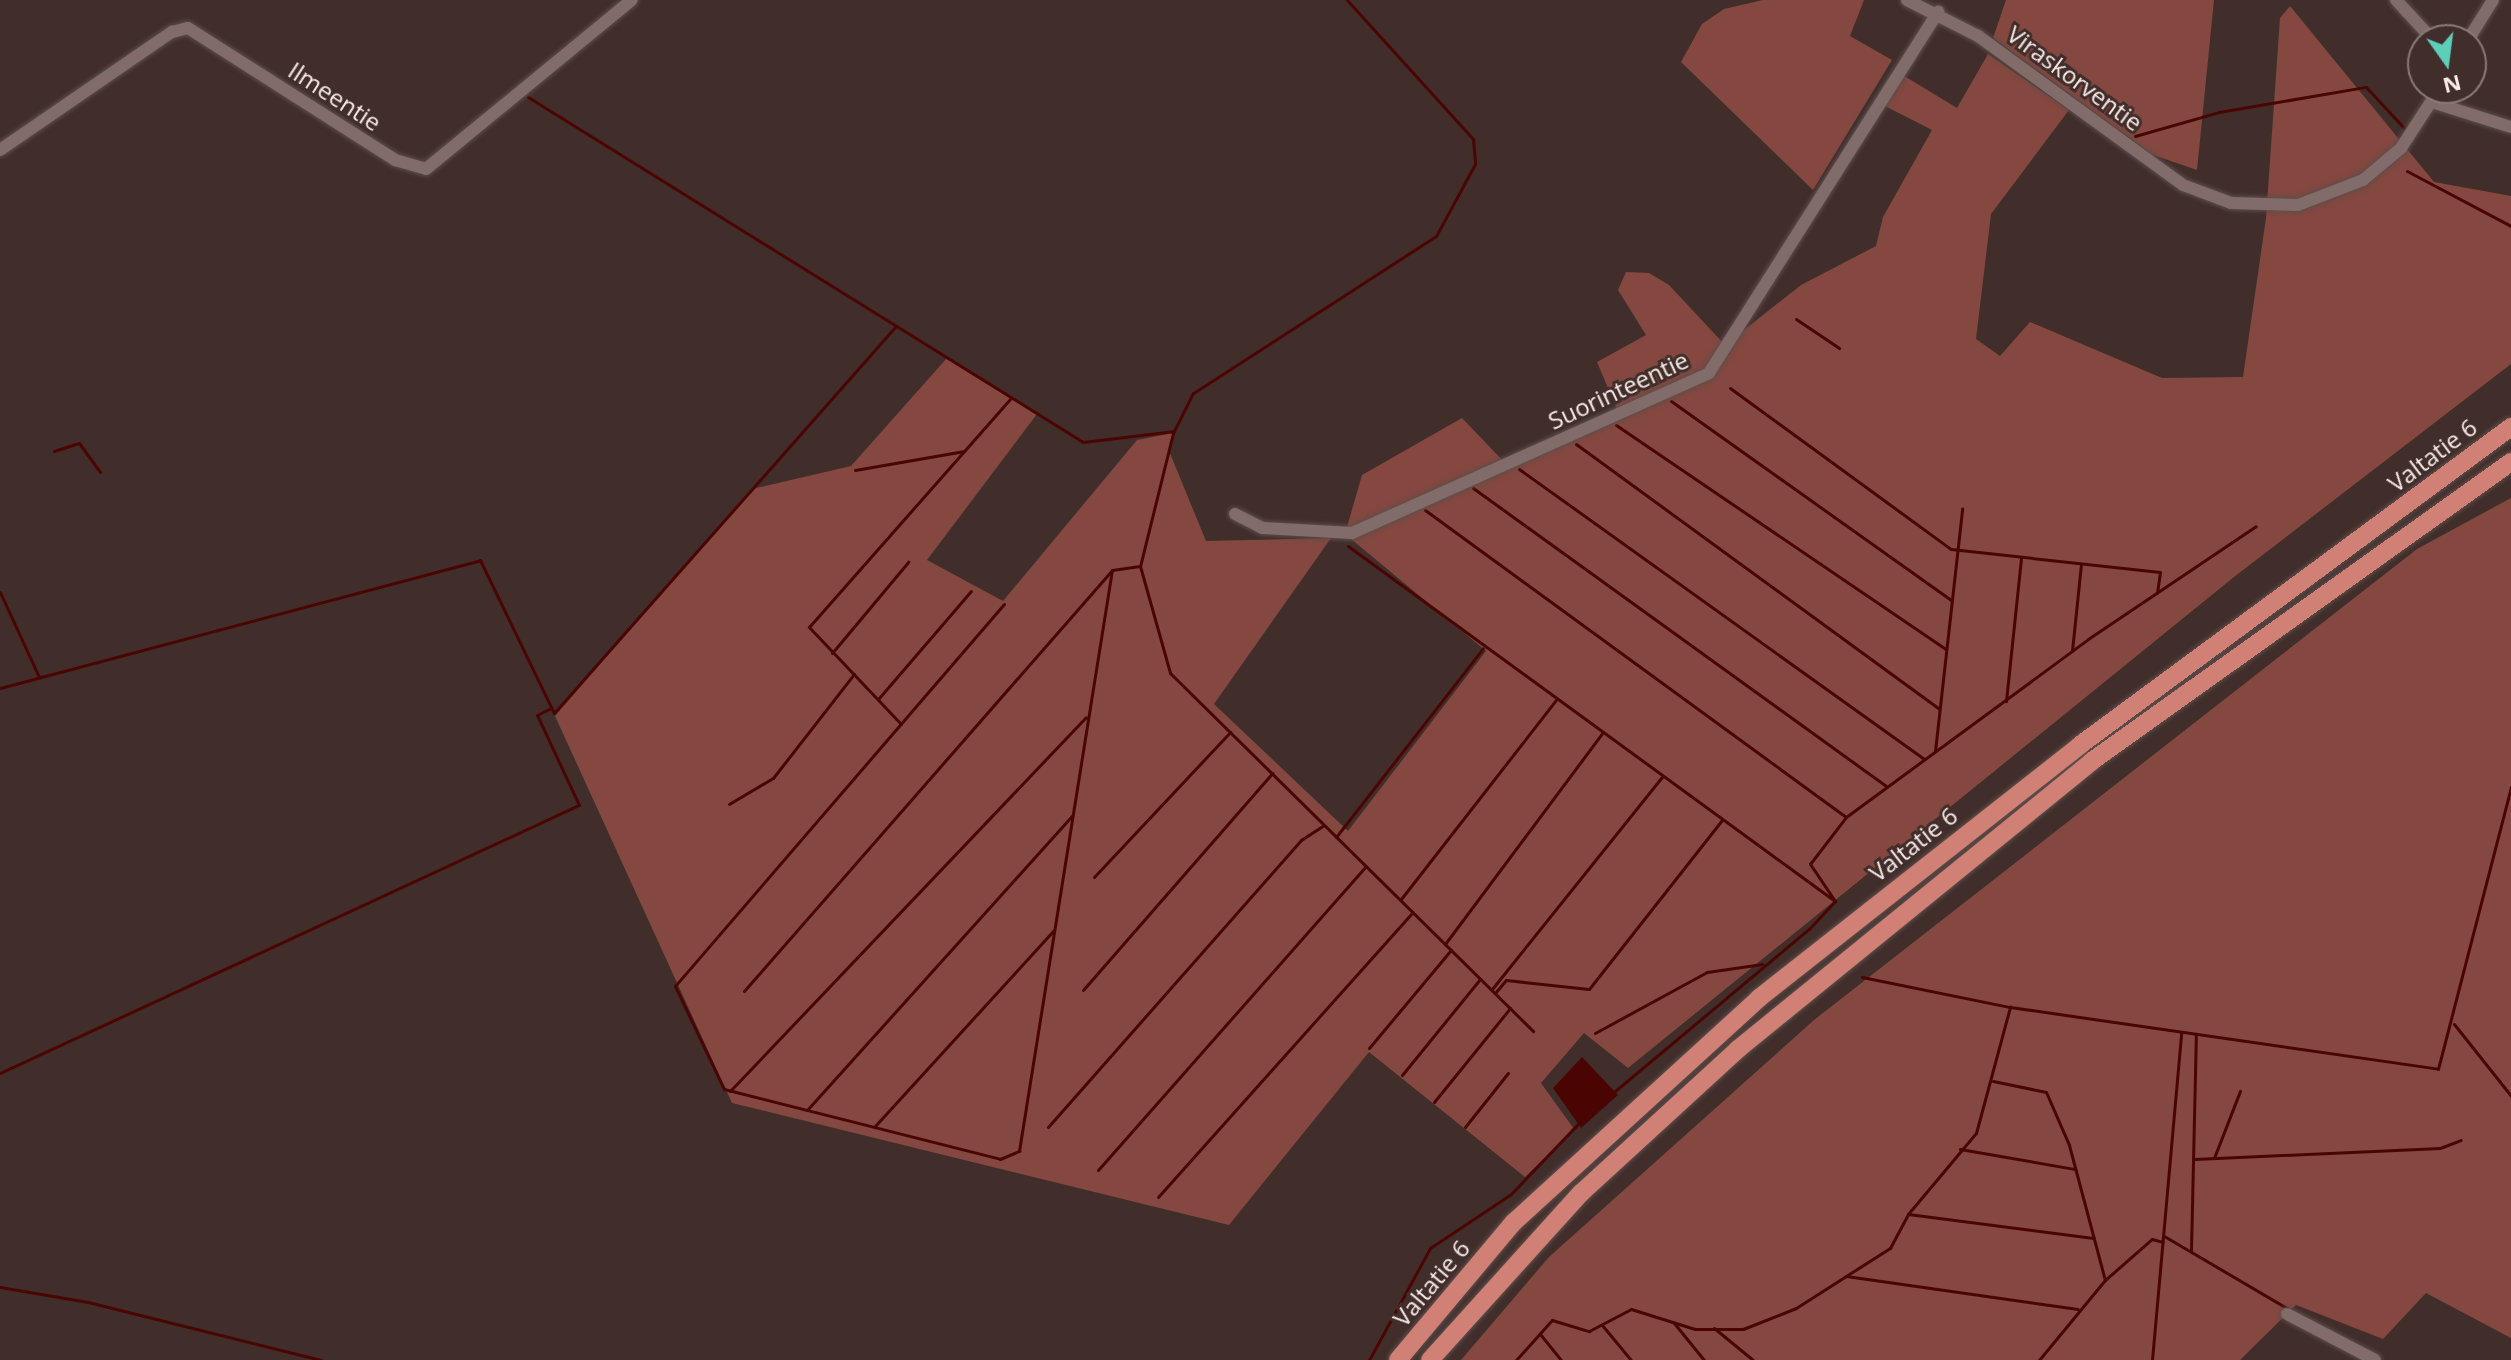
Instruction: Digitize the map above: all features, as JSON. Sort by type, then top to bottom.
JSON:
[{"type":"highway","name":"Valtatie 6","points":[[1398,1360],[1514,1222],[1759,998],[2080,745],[2511,427]]},
{"type":"highway","name":"Valtatie 6","points":[[1430,1360],[1581,1193],[1738,1049],[2092,761],[2511,462]]},
{"type":"street","name":"Ilmeentie","points":[[0,150],[172,32],[188,28],[395,160],[426,169],[632,0]]},
{"type":"street","name":"Viraskorventie","points":[[1907,0],[1938,12],[2172,176],[2211,197],[2252,206],[2323,199],[2390,160],[2431,104]]},
{"type":"street","points":[[2396,0],[2418,24]]},
{"type":"street","points":[[2478,24],[2493,0]]},
{"type":"street","name":"Suorinteentie","points":[[1235,514],[1263,528],[1352,533],[1709,373],[1938,12]]},
{"type":"street","points":[[2438,104],[2511,127]]},
{"type":"street","points":[[2287,1314],[2375,1360]]},
{"type":"shaded area","points":[[1763,0],[1864,0],[1850,36],[1892,60],[1813,190],[1681,62],[1702,24],[1724,9]]},
{"type":"shaded area","points":[[2006,0],[2214,0],[2197,170],[2153,155],[1993,38]]},
{"type":"shaded area","points":[[2290,6],[2434,182],[2511,196],[2511,364],[2234,577],[1628,1068],[1584,1033],[1541,1083],[1574,1129],[1525,1177],[1369,1052],[1229,1225],[732,1103],[555,716],[752,489],[851,466],[947,358],[1037,414],[927,560],[1003,601],[1137,440],[1173,433],[1169,451],[1206,541],[1331,538],[1214,704],[1348,831],[1486,651],[1345,534],[1362,475],[1462,418],[1507,465],[1619,414],[1597,362],[1646,335],[1618,290],[1626,272],[1649,273],[1669,285],[1725,345],[1801,285],[1876,246],[1883,217],[1932,130],[1883,105],[1901,74],[1957,108],[1988,54],[2069,110],[1991,214],[1976,339],[2000,356],[2030,322],[2162,378],[2243,377],[2266,218],[2280,18]]},
{"type":"shaded area","points":[[2511,498],[2511,1338],[2426,1293],[2383,1339],[2296,1305],[2240,1360],[1461,1360],[1549,1257],[1814,1020],[2417,549]]},
{"type":"shaded area","points":[[1582,1057],[1618,1095],[1581,1128],[1553,1088]]},
{"type":"waterway","points":[[1347,0],[1473,139],[1475,164],[1436,236],[1193,393],[1173,433],[1140,566],[1170,673],[1533,1031]]},
{"type":"waterway","points":[[2135,136],[2219,112],[2366,87],[2404,128]]},
{"type":"waterway","points":[[528,97],[1083,442],[1174,431]]},
{"type":"waterway","points":[[2407,171],[2511,226]]},
{"type":"waterway","points":[[1796,319],[1839,348]]},
{"type":"waterway","points":[[0,688],[480,560],[554,713],[896,326]]},
{"type":"waterway","points":[[1730,388],[1951,549],[2160,572],[2157,593]]},
{"type":"waterway","points":[[901,724],[809,627],[1011,398]]},
{"type":"waterway","points":[[1671,401],[1951,600]]},
{"type":"waterway","points":[[1616,425],[1946,649]]},
{"type":"waterway","points":[[54,451],[79,443],[100,472]]},
{"type":"waterway","points":[[1576,444],[1939,709]]},
{"type":"waterway","points":[[855,470],[964,451]]},
{"type":"waterway","points":[[1519,469],[1923,758]]},
{"type":"waterway","points":[[1473,488],[1886,786]]},
{"type":"waterway","points":[[1935,751],[1962,509]]},
{"type":"waterway","points":[[1425,510],[1846,817]]},
{"type":"waterway","points":[[1835,901],[1810,864],[1846,817],[2088,639],[2256,526]]},
{"type":"waterway","points":[[1348,546],[1835,901]]},
{"type":"waterway","points":[[2006,701],[2021,558]]},
{"type":"waterway","points":[[832,653],[908,562]]},
{"type":"waterway","points":[[2072,651],[2081,564]]},
{"type":"waterway","points":[[744,991],[1112,570],[1140,566]]},
{"type":"waterway","points":[[1004,604],[675,986],[724,1089],[1000,1159],[1019,1151],[1112,570]]},
{"type":"waterway","points":[[879,698],[971,591]]},
{"type":"waterway","points":[[0,592],[39,677]]},
{"type":"waterway","points":[[1336,837],[1483,648]]},
{"type":"waterway","points":[[729,804],[773,778],[854,674]]},
{"type":"waterway","points":[[1401,899],[1556,700]]},
{"type":"waterway","points":[[0,1073],[579,805],[537,715],[551,708]]},
{"type":"waterway","points":[[730,1091],[1086,717]]},
{"type":"waterway","points":[[1094,877],[1230,732]]},
{"type":"waterway","points":[[1445,944],[1602,733]]},
{"type":"waterway","points":[[1083,990],[1272,773]]},
{"type":"waterway","points":[[1492,989],[1662,777]]},
{"type":"waterway","points":[[1862,977],[2010,1007],[2438,1069],[2511,787]]},
{"type":"waterway","points":[[807,1110],[1072,816]]},
{"type":"waterway","points":[[1495,993],[1506,980],[1589,989],[1722,820]]},
{"type":"waterway","points":[[1048,1127],[1301,840],[1324,825]]},
{"type":"waterway","points":[[1098,1170],[1366,866]]},
{"type":"waterway","points":[[1615,1091],[1809,929],[1835,901]]},
{"type":"waterway","points":[[1158,1197],[1413,912]]},
{"type":"waterway","points":[[875,1126],[1054,930]]},
{"type":"waterway","points":[[1369,1048],[1451,950]]},
{"type":"waterway","points":[[1595,1033],[1707,972],[1762,964]]},
{"type":"waterway","points":[[1402,1075],[1480,979]]},
{"type":"waterway","points":[[1516,1360],[1552,1320],[1589,1331],[1631,1309],[1695,1329],[1743,1329],[1796,1308],[1890,1248],[1908,1214],[1976,1133],[2010,1007]]},
{"type":"waterway","points":[[1434,1102],[1510,1008]]},
{"type":"waterway","points":[[2454,1024],[2511,1096]]},
{"type":"waterway","points":[[2152,1360],[2181,1033]]},
{"type":"waterway","points":[[2191,1250],[2196,1034]]},
{"type":"waterway","points":[[1465,1127],[1508,1073]]},
{"type":"waterway","points":[[1993,1081],[2046,1092],[2069,1145],[2105,1280]]},
{"type":"waterway","points":[[2214,1158],[2240,1091]]},
{"type":"waterway","points":[[1369,1360],[1430,1248],[1511,1194],[1578,1124]]},
{"type":"waterway","points":[[2195,1159],[2440,1148],[2461,1140]]},
{"type":"waterway","points":[[1960,1149],[2075,1169]]},
{"type":"waterway","points":[[1908,1214],[2093,1238]]},
{"type":"waterway","points":[[2164,1236],[2290,1310]]},
{"type":"waterway","points":[[2039,1360],[2105,1280],[2152,1239],[2163,1242]]},
{"type":"waterway","points":[[1846,1276],[2078,1309]]},
{"type":"waterway","points":[[0,1287],[88,1302],[321,1360]]},
{"type":"waterway","points":[[1674,1323],[1704,1360]]},
{"type":"waterway","points":[[1602,1325],[1631,1360]]},
{"type":"waterway","points":[[1714,1328],[1753,1360]]},
{"type":"waterway","points":[[1540,1334],[1561,1360]]}]
